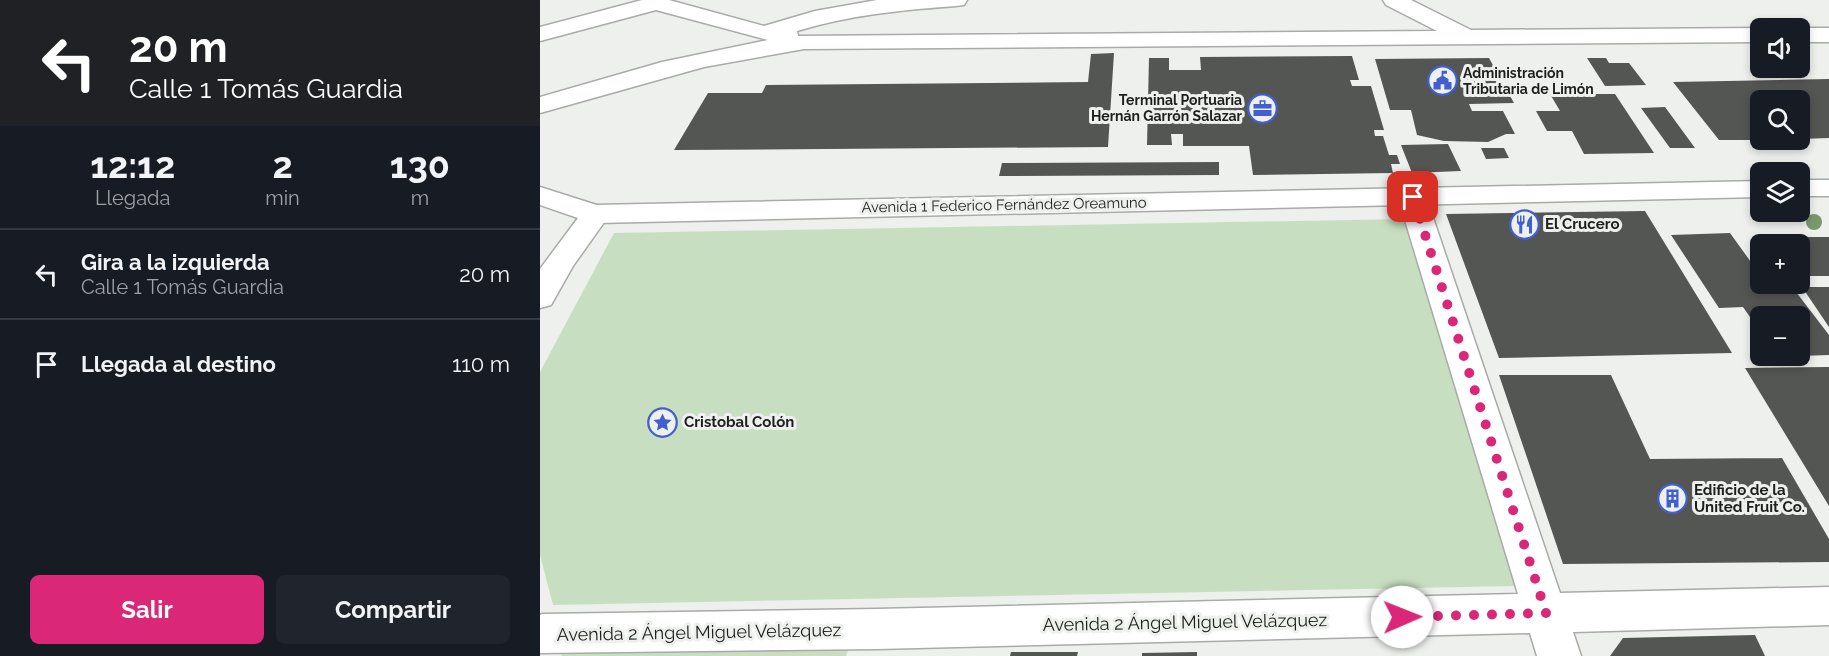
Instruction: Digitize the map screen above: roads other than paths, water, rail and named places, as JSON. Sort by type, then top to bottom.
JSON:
[{"type":"main road","points":[[665,69],[763,33],[815,18],[891,4],[956,0]]},
{"type":"main road","points":[[1394,0],[1467,38]]},
{"type":"main road","points":[[540,34],[654,2],[763,33],[1362,33],[1467,38]]},
{"type":"main road","points":[[1810,35],[1829,34]]},
{"type":"main road","points":[[540,105],[665,69],[766,46],[804,42],[1750,35]]},
{"type":"main road","points":[[1810,189],[1829,188]]},
{"type":"main road","name":"Avenida 1 Federico Fernández Oreamuno","points":[[596,214],[1750,189]]},
{"type":"main road","points":[[540,196],[596,214]]},
{"type":"main road","points":[[1413,197],[1559,656]]},
{"type":"main road","name":"Avenida 1 Federico Fernández Oreamuno","points":[[1413,197],[1750,203]]},
{"type":"main road","points":[[1810,204],[1829,204]]},
{"type":"main road","points":[[540,221],[596,214]]},
{"type":"main road","points":[[540,297],[559,263],[596,214]]},
{"type":"main road","name":"Avenida 2 Ángel Miguel Velázquez","points":[[544,640],[874,643],[1546,613],[1829,606]]},
{"type":"place","name":"Administración Tributaria de Limón","points":[[1442,81]]},
{"type":"place","name":"Terminal Portuaria Hernán Garrón Salazar","points":[[1263,108]]},
{"type":"place","name":"El Crucero","points":[[1524,224]]},
{"type":"place","name":"Cristobal Colón","points":[[663,422]]},
{"type":"place","name":"Edificio de la United Fruit Co.","points":[[1673,499]]}]
